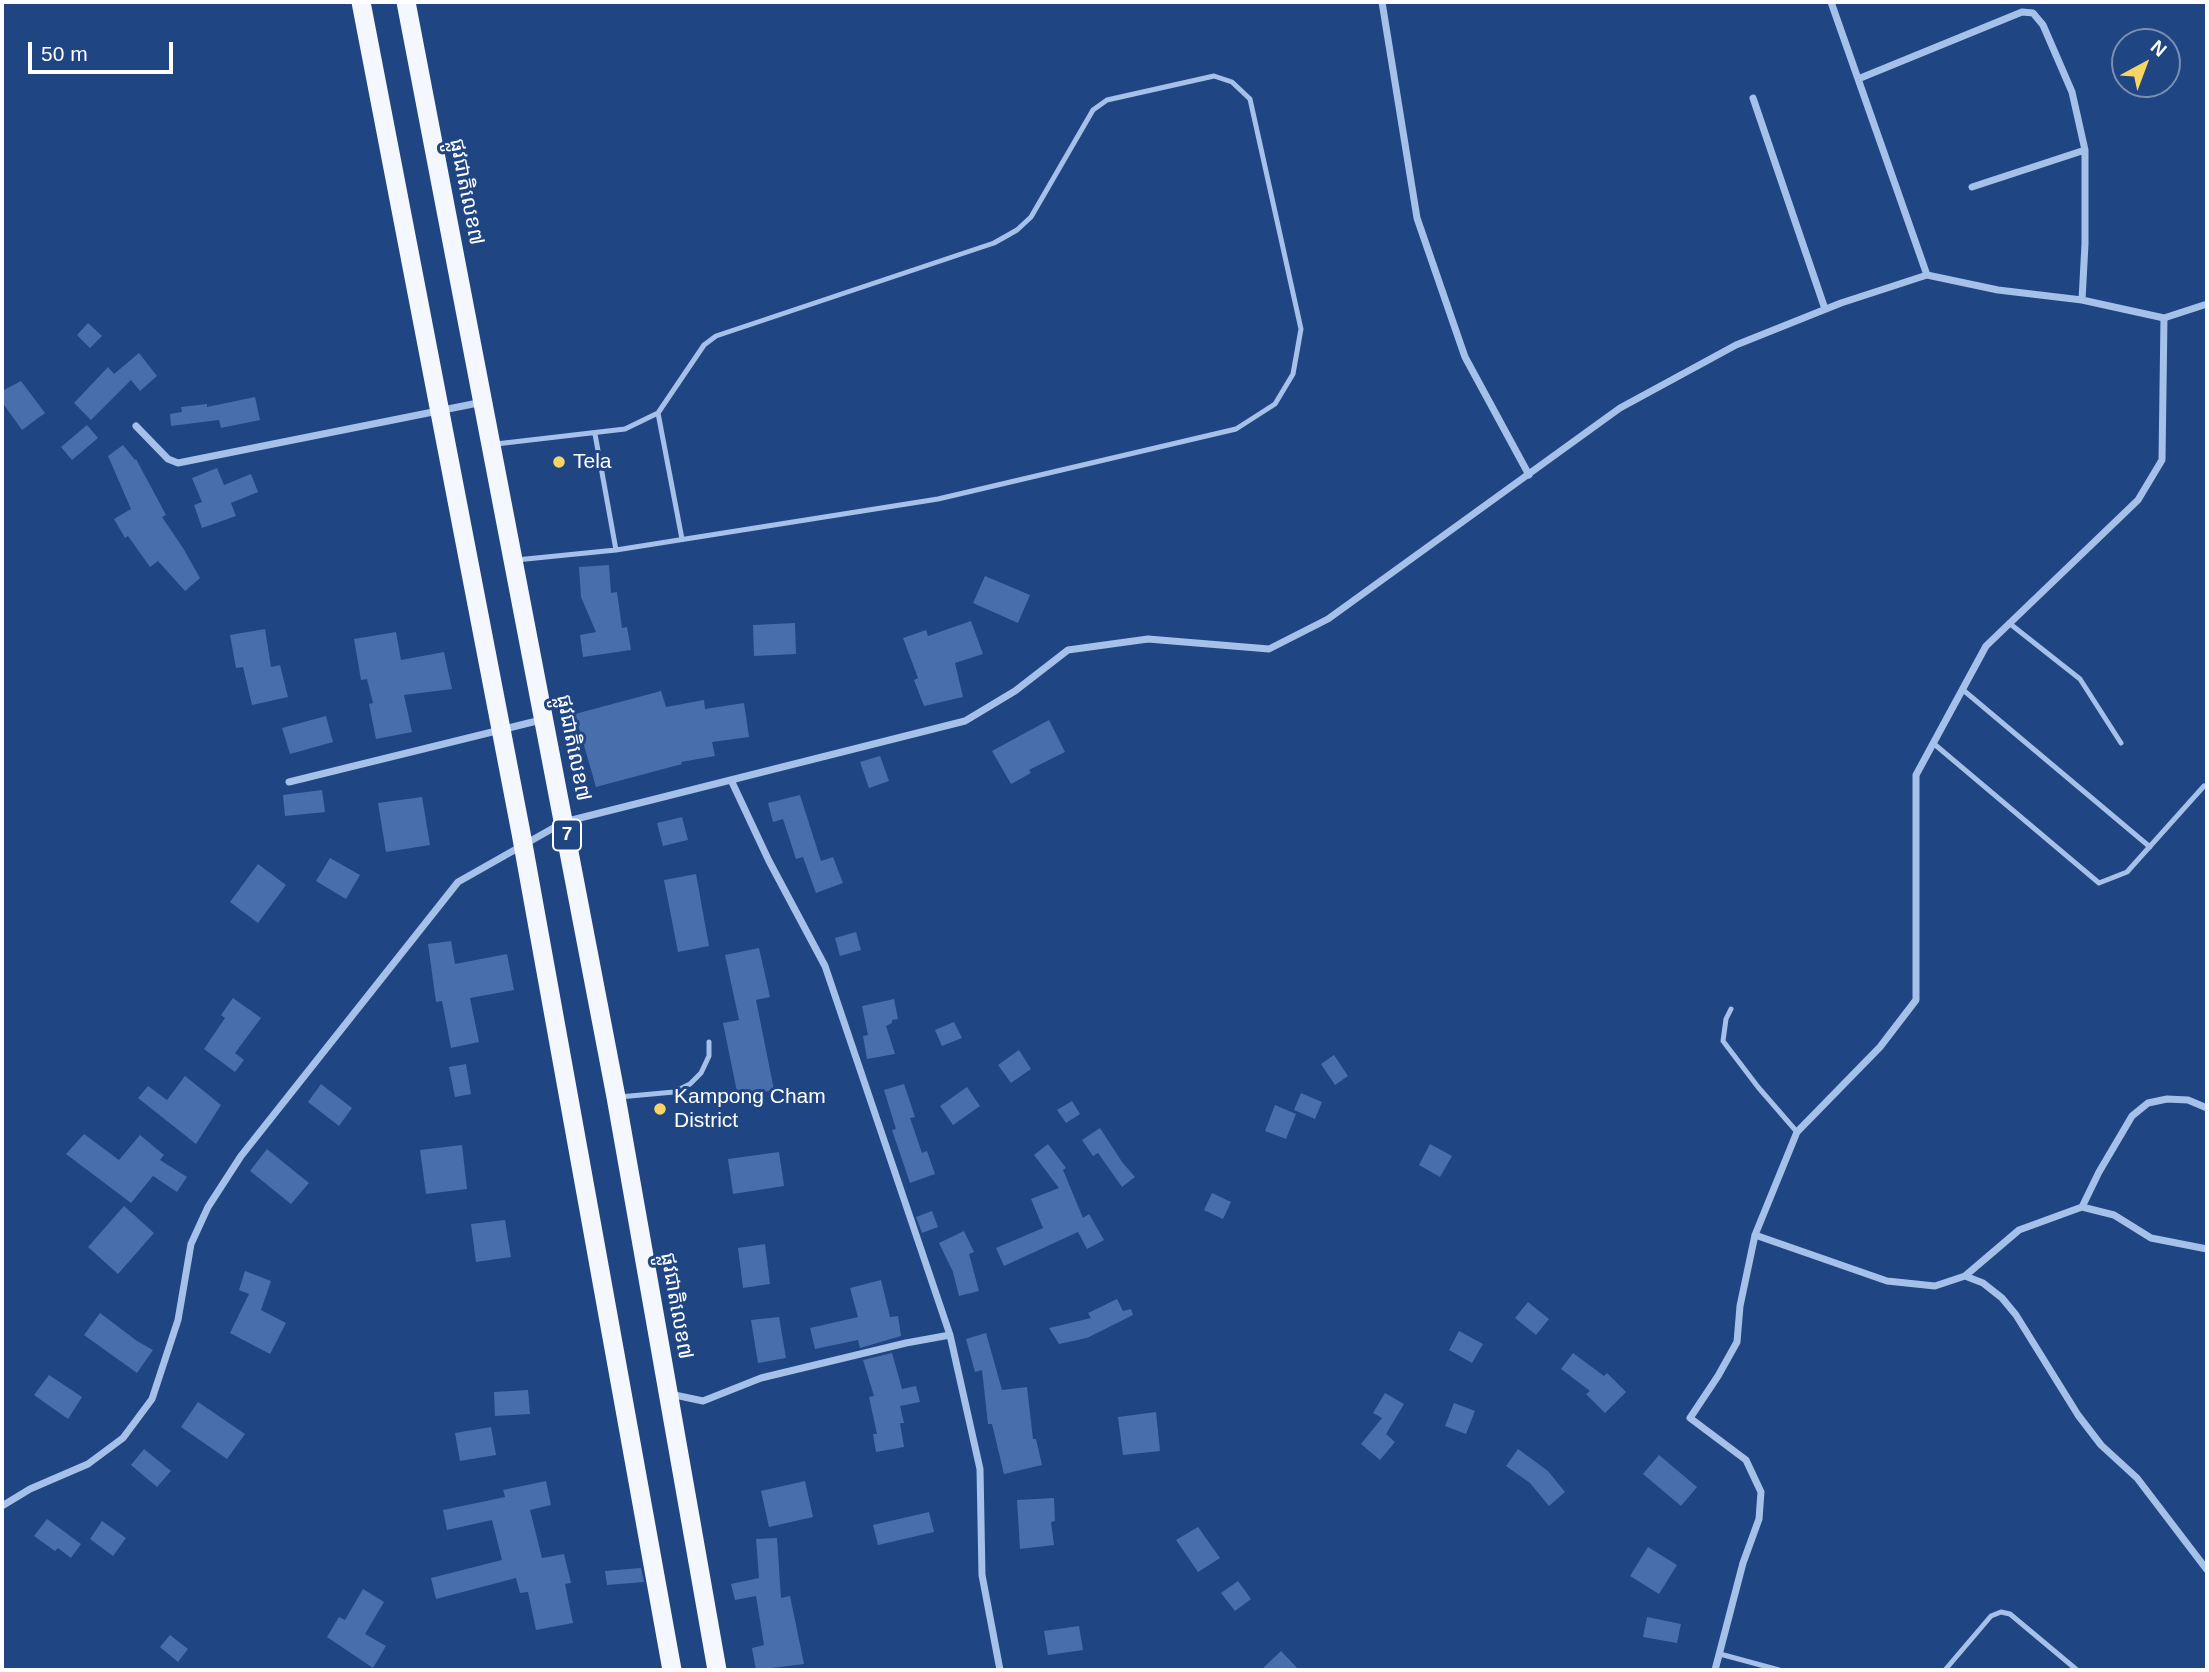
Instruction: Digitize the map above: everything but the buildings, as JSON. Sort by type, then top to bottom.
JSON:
[{"type":"highway","name":"7","points":[[360,2],[526,860],[672,1670]]},
{"type":"highway","name":"ផ្លូវជាតិលេខ៧","points":[[406,2],[616,1097],[717,1670]]},
{"type":"street","points":[[1382,2],[1417,218],[1465,358],[1529,475]]},
{"type":"street","points":[[1831,2],[1927,275]]},
{"type":"street","points":[[1858,79],[2022,12],[2033,13],[2043,25],[2072,92],[2085,150],[2082,300]]},
{"type":"street","points":[[1752,98],[1825,309]]},
{"type":"street","points":[[1972,187],[2085,150]]},
{"type":"street","points":[[2,1506],[30,1489],[88,1464],[123,1438],[152,1399],[178,1320],[191,1244],[208,1207],[241,1156],[458,882],[564,822],[965,721],[1015,691],[1068,650],[1148,639],[1269,649],[1328,619],[1620,408],[1736,345],[1825,309],[1927,275],[1998,290],[2082,300],[2164,318],[2207,304]]},
{"type":"street","points":[[1716,1670],[1743,1563],[1759,1519],[1762,1492],[1746,1460],[1690,1418],[1713,1385],[1737,1342],[1740,1306],[1755,1235],[1797,1132],[1880,1047],[1916,1000],[1916,775],[1986,646],[2138,500],[2162,460],[2164,318]]},
{"type":"street","points":[[136,426],[169,459],[178,463],[483,402]]},
{"type":"street","points":[[289,782],[545,719]]},
{"type":"street","points":[[731,780],[769,861],[825,966],[950,1335],[980,1469],[982,1575],[1000,1670]]},
{"type":"street","points":[[2082,1207],[2132,1116],[2148,1103],[2168,1099],[2188,1100],[2207,1108]]},
{"type":"street","points":[[1755,1235],[1886,1281],[1935,1286],[1965,1276],[2020,1230],[2082,1207],[2114,1215],[2151,1238],[2207,1249]]},
{"type":"street","points":[[1965,1276],[1983,1283],[2002,1298],[2016,1315],[2078,1415],[2101,1445],[2143,1485],[2207,1570]]},
{"type":"street","points":[[668,1393],[703,1401],[761,1378],[950,1335]]},
{"type":"lane","points":[[491,445],[625,429],[658,413],[704,345],[716,336],[994,243],[1017,230],[1031,217],[1093,110],[1107,100],[1214,76],[1232,82],[1250,99],[1301,329],[1293,374],[1275,404],[1236,429],[937,499],[616,550],[513,560]]},
{"type":"lane","points":[[658,413],[681,539]]},
{"type":"lane","points":[[595,434],[616,550]]},
{"type":"lane","points":[[2009,623],[2080,679],[2121,743]]},
{"type":"lane","points":[[1962,689],[2150,847]]},
{"type":"lane","points":[[1933,743],[2099,883],[2127,872],[2204,786]]},
{"type":"lane","points":[[1731,1009],[1726,1019],[1723,1041],[1797,1132]]},
{"type":"lane","points":[[616,1097],[674,1092],[690,1084],[701,1073],[709,1056],[709,1042]]},
{"type":"lane","points":[[1945,1670],[1991,1616],[2001,1612],[2010,1614],[2077,1670]]},
{"type":"lane","points":[[1720,1654],[1779,1670]]},
{"type":"place","name":"Tela","points":[[559,462]]},
{"type":"place","name":"Kampong Cham District","points":[[660,1109]]}]
